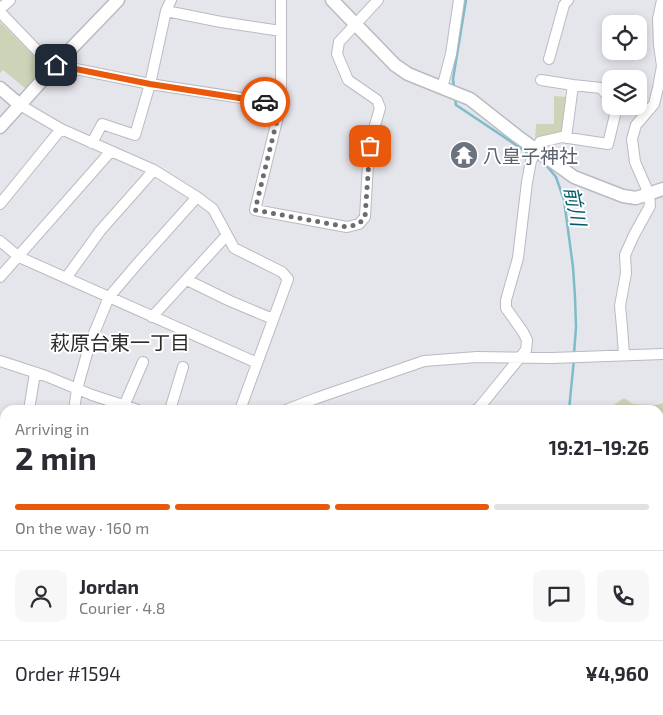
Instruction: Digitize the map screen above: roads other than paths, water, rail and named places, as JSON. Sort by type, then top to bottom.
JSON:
[{"type":"street","points":[[10,0],[0,10],[55,66],[150,84],[281,104]]},
{"type":"street","points":[[0,127],[118,0]]},
{"type":"street","points":[[92,143],[102,124],[135,136],[150,84],[170,0]]},
{"type":"street","points":[[281,0],[281,104],[255,210],[347,227],[359,224],[365,217],[370,146],[380,108],[377,100],[348,80],[337,54],[339,42],[378,0]]},
{"type":"street","points":[[332,0],[395,65],[408,74],[470,99],[574,177],[623,196],[636,198],[663,189]]},
{"type":"street","points":[[442,88],[451,54],[459,0]]},
{"type":"street","points":[[549,59],[564,5],[568,0]]},
{"type":"street","points":[[624,355],[620,306],[626,272],[625,255],[650,206],[649,194],[635,162],[632,139],[636,125],[654,104],[658,88],[662,66],[658,19],[662,0]]},
{"type":"street","points":[[166,11],[220,22],[281,31]]},
{"type":"street","points":[[541,80],[602,89]]},
{"type":"street","points":[[566,138],[573,85]]},
{"type":"street","points":[[0,88],[20,105],[61,130],[154,170],[197,197],[213,209],[234,248],[282,272],[288,278],[242,405]]},
{"type":"street","points":[[481,405],[526,350],[527,340],[506,308],[506,300],[518,258],[531,160],[540,142],[562,137],[608,144],[615,115]]},
{"type":"street","points":[[0,204],[61,130]]},
{"type":"street","points":[[0,277],[111,151]]},
{"type":"street","points":[[66,278],[100,232],[154,170]]},
{"type":"street","points":[[75,405],[77,389],[90,343],[109,297],[197,197]]},
{"type":"street","points":[[152,316],[228,235]]},
{"type":"street","points":[[0,241],[19,257],[257,364]]},
{"type":"street","points":[[187,280],[273,319]]},
{"type":"street","points":[[299,405],[424,361],[477,357],[552,358],[663,354]]},
{"type":"street","points":[[0,361],[35,372],[116,405]]},
{"type":"street","points":[[125,405],[143,362]]},
{"type":"street","points":[[172,405],[184,367]]},
{"type":"street","points":[[30,405],[35,372]]},
{"type":"waterway","name":"前川","points":[[454,88],[453,79],[466,0]]},
{"type":"waterway","name":"前川","points":[[455,98],[456,105],[531,155]]},
{"type":"waterway","name":"前川","points":[[536,158],[545,164],[556,177],[564,200],[575,297],[576,327],[574,354]]},
{"type":"waterway","name":"前川","points":[[569,405],[574,359]]},
{"type":"place","name":"八皇子神社","points":[[464,155]]},
{"type":"district","name":"萩原台東一丁目","points":[[120,342]]}]
